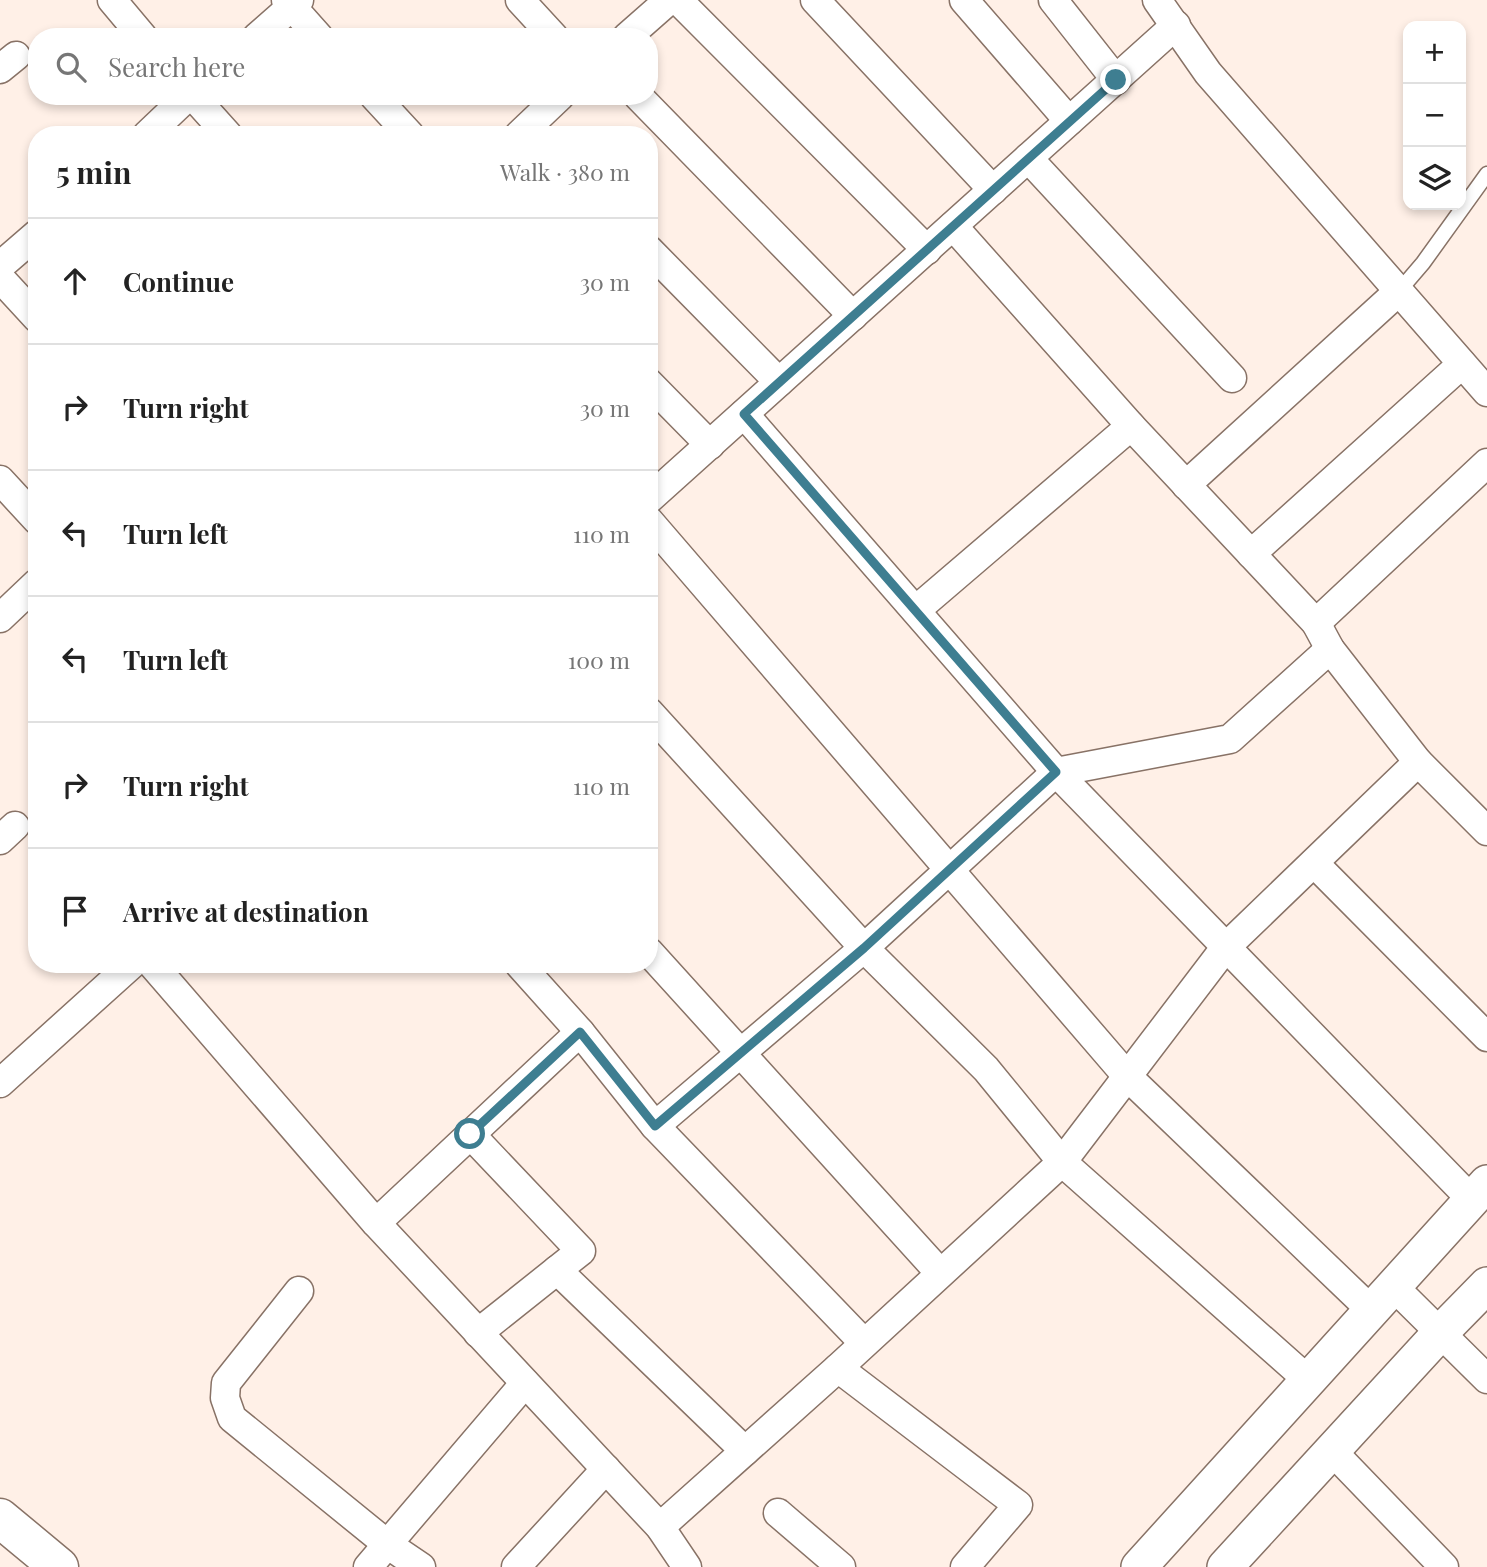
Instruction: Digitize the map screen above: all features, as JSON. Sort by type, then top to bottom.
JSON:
[{"type":"main road","points":[[0,1518],[59,1567]]},
{"type":"street","points":[[112,0],[135,28]]},
{"type":"street","points":[[520,0],[546,28]]},
{"type":"street","points":[[637,28],[669,0]]},
{"type":"street","points":[[678,0],[927,250]]},
{"type":"street","points":[[816,0],[993,190]]},
{"type":"street","points":[[964,0],[1069,121]]},
{"type":"street","points":[[1053,0],[1116,80]]},
{"type":"street","points":[[1157,0],[1208,73],[1487,392]]},
{"type":"street","points":[[266,28],[292,2],[312,28]]},
{"type":"street","points":[[658,491],[1176,25]]},
{"type":"street","points":[[156,126],[179,105]]},
{"type":"street","points":[[201,105],[220,126]]},
{"type":"street","points":[[382,105],[402,126]]},
{"type":"street","points":[[533,126],[552,105]]},
{"type":"street","points":[[647,105],[853,316]]},
{"type":"street","points":[[1028,158],[1232,378]]},
{"type":"street","points":[[953,226],[1131,426],[1316,623],[1330,649],[1418,762],[1487,831]]},
{"type":"street","points":[[0,266],[28,242]]},
{"type":"street","points":[[658,259],[779,382]]},
{"type":"street","points":[[0,278],[28,308]]},
{"type":"street","points":[[1186,485],[1399,292]]},
{"type":"street","points":[[1251,554],[1462,364]]},
{"type":"street","points":[[658,392],[710,445]]},
{"type":"street","points":[[744,414],[1056,772],[1225,948],[1479,1191],[1139,1567]]},
{"type":"street","points":[[916,610],[1131,426]]},
{"type":"street","points":[[1316,623],[1487,463]]},
{"type":"street","points":[[0,480],[28,510]]},
{"type":"street","points":[[658,531],[1128,1076],[1382,1298],[1440,1333],[1487,1379]]},
{"type":"street","points":[[2,611],[28,590]]},
{"type":"street","points":[[655,1126],[864,948],[1056,772],[1230,738],[1330,649]]},
{"type":"street","points":[[658,722],[864,948],[986,1069],[1062,1162],[1308,1380]]},
{"type":"street","points":[[660,1527],[1062,1162],[1225,948],[1418,762]]},
{"type":"street","points":[[1314,863],[1487,1037]]},
{"type":"street","points":[[658,962],[940,1273]]},
{"type":"street","points":[[0,1083],[122,973]]},
{"type":"street","points":[[160,973],[376,1223],[660,1527],[687,1567]]},
{"type":"street","points":[[527,973],[580,1032],[655,1126],[864,1343]]},
{"type":"street","points":[[376,1223],[580,1032]]},
{"type":"street","points":[[470,1134],[581,1251],[478,1333]]},
{"type":"street","points":[[557,1270],[746,1451]]},
{"type":"street","points":[[1226,1567],[1487,1285]]},
{"type":"street","points":[[299,1292],[226,1383],[225,1398],[232,1418],[387,1544],[421,1567]]},
{"type":"street","points":[[838,1368],[1018,1505],[965,1567]]},
{"type":"street","points":[[368,1567],[525,1383]]},
{"type":"street","points":[[1332,1451],[1444,1567]]},
{"type":"street","points":[[516,1567],[606,1469]]},
{"type":"street","points":[[778,1513],[841,1567]]},
{"type":"lane","points":[[1399,292],[1487,174]]},
{"type":"route","points":[[470,1134],[580,1032],[655,1126],[864,948],[1056,772],[744,414],[1116,80]]}]
